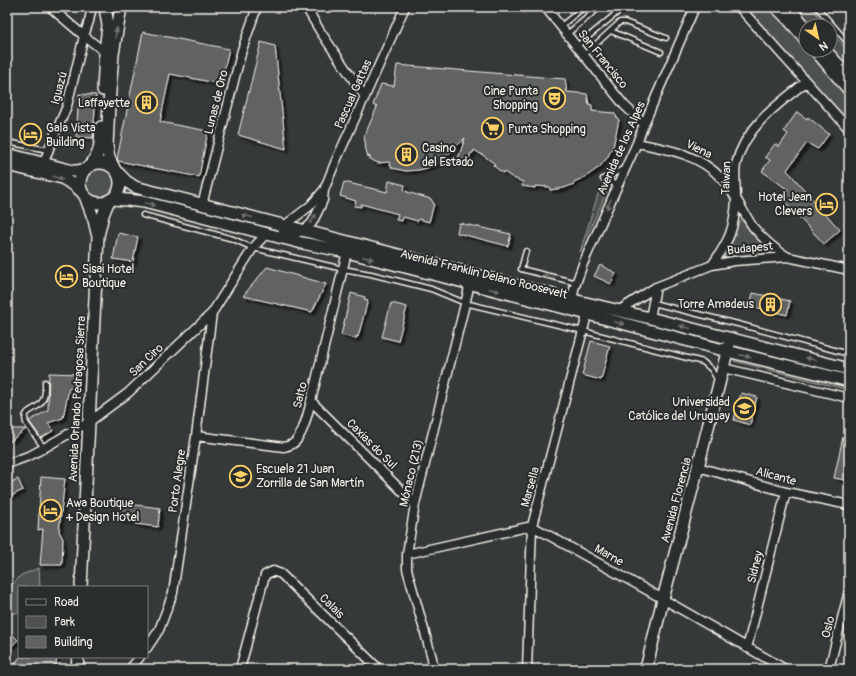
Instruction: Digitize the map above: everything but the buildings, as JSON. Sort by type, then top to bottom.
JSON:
[{"type":"main road","points":[[84,194],[81,183],[83,173],[98,154],[105,104],[109,53],[108,25],[105,7]]},
{"type":"main road","points":[[109,53],[121,7]]},
{"type":"main road","points":[[776,7],[798,31]]},
{"type":"main road","points":[[789,7],[798,18]]},
{"type":"main road","points":[[822,58],[849,90]]},
{"type":"main road","points":[[832,58],[849,77]]},
{"type":"main road","points":[[7,154],[62,178],[71,183],[88,198],[96,202],[100,203],[110,200],[119,190],[120,179],[109,158],[105,104]]},
{"type":"main road","points":[[7,165],[77,171],[95,164],[105,164],[116,171]]},
{"type":"main road","name":"Avenida Franklin Delano Roosevelt","points":[[116,171],[126,181],[135,187],[303,230],[572,305],[587,315],[849,381]]},
{"type":"main road","name":"Avenida Orlando Pedragosa Sierra","points":[[84,194],[94,220],[98,236]]},
{"type":"main road","name":"Avenida Franklin Delano Roosevelt","points":[[110,200],[144,202],[469,284],[572,305],[618,311],[650,318],[849,369]]},
{"type":"main road","name":"Avenida Orlando Pedragosa Sierra","points":[[81,586],[98,236],[103,215],[110,200]]},
{"type":"main road","name":"Avenida Florencia","points":[[646,669],[731,338]]},
{"type":"main road","points":[[77,669],[78,658]]},
{"type":"street","points":[[50,7],[84,36],[109,53]]},
{"type":"street","name":"Iguazú","points":[[42,169],[48,150],[67,106],[92,7]]},
{"type":"street","name":"Lunas de Oro","points":[[202,205],[242,50],[257,7]]},
{"type":"street","points":[[306,7],[320,31],[365,97]]},
{"type":"street","name":"Pascual Gattas","points":[[303,230],[312,223],[322,200],[324,190],[405,7]]},
{"type":"street","name":"San Francisco","points":[[545,7],[624,105],[644,124]]},
{"type":"street","name":"Avenida de los Alpes","points":[[572,305],[574,289],[583,264],[695,7]]},
{"type":"street","points":[[738,7],[849,129]]},
{"type":"street","name":"Taiwan","points":[[788,257],[779,252],[761,236],[736,198],[736,166],[739,154],[760,120],[806,82]]},
{"type":"street","name":"Viena","points":[[637,143],[666,149],[694,158],[721,178],[736,198]]},
{"type":"street","name":"Pascual Gattas","points":[[284,226],[310,206],[324,190]]},
{"type":"street","points":[[712,265],[723,249],[731,233],[736,198]]},
{"type":"street","points":[[253,230],[264,229],[290,235],[303,230]]},
{"type":"street","name":"San Ciro","points":[[7,464],[31,455],[89,422],[128,393],[212,313],[253,248],[266,234]]},
{"type":"street","name":"Salto","points":[[196,436],[284,447],[291,446],[295,442],[306,422],[347,252]]},
{"type":"street","name":"Budapest","points":[[618,311],[656,288],[712,265],[734,261],[788,257],[849,270]]},
{"type":"street","name":"Mónaco (213)","points":[[433,669],[432,658],[406,569],[407,554],[415,504],[469,284]]},
{"type":"street","points":[[650,318],[656,288]]},
{"type":"street","name":"Porto Alegre","points":[[148,646],[159,630],[173,594],[212,313]]},
{"type":"street","name":"Marsella","points":[[527,669],[532,526],[587,315]]},
{"type":"street","points":[[723,368],[849,398]]},
{"type":"street","name":"Caxias do Sul","points":[[311,401],[415,504]]},
{"type":"street","name":"Alicante","points":[[698,467],[786,492],[849,505]]},
{"type":"street","name":"Sidney","points":[[747,648],[786,492]]},
{"type":"street","points":[[407,554],[532,526]]},
{"type":"street","name":"Marne","points":[[532,526],[784,669]]},
{"type":"street","name":"Calais","points":[[240,669],[265,575],[273,571],[281,574],[379,669]]},
{"type":"street","name":"Oslo","points":[[830,669],[849,591]]},
{"type":"street","points":[[130,669],[139,658]]},
{"type":"lane","points":[[561,26],[584,7]]},
{"type":"lane","points":[[567,34],[600,7]]},
{"type":"lane","points":[[576,46],[624,7]]},
{"type":"lane","points":[[818,7],[849,44]]},
{"type":"lane","points":[[584,55],[620,22],[625,22],[666,38]]},
{"type":"lane","points":[[611,30],[661,52]]},
{"type":"lane","points":[[7,142],[48,150]]},
{"type":"lane","points":[[617,187],[611,181],[604,179],[620,171],[626,166]]},
{"type":"lane","points":[[143,215],[233,239],[253,248],[431,289],[465,303],[583,331],[703,362],[711,369],[720,382]]},
{"type":"lane","points":[[526,252],[521,269],[576,283]]},
{"type":"lane","points":[[653,302],[849,354]]},
{"type":"lane","points":[[44,448],[26,423],[25,419],[27,414],[41,404],[45,395],[45,382]]},
{"type":"green space","points":[[744,7],[769,7],[771,9],[798,40],[798,58],[813,58],[849,99],[849,123]]},
{"type":"green space","points":[[796,7],[811,7],[820,18],[805,18]]},
{"type":"green space","points":[[838,39],[849,52],[849,71],[838,58]]},
{"type":"green space","points":[[98,167],[104,167],[114,174],[117,183],[116,189],[110,196],[104,199],[98,199],[88,192],[85,186],[85,180],[92,170]]},
{"type":"green space","points":[[604,185],[608,186],[608,189],[580,252],[599,191]]},
{"type":"green space","points":[[126,187],[262,226],[193,209],[123,196]]},
{"type":"green space","points":[[740,221],[746,224],[753,235],[766,247],[768,252],[765,254],[729,258],[726,255]]},
{"type":"green space","points":[[736,356],[849,385],[849,390],[734,361]]},
{"type":"green space","points":[[39,568],[40,586],[18,586],[18,612],[7,615],[7,583],[13,584],[21,575]]},
{"type":"place","name":"Cine Punta Shopping","points":[[554,98]]},
{"type":"place","name":"Laffayette","points":[[146,103]]},
{"type":"place","name":"Punta Shopping","points":[[493,129]]},
{"type":"place","name":"Gala Vista Building","points":[[31,135]]},
{"type":"place","name":"Casino del Estado","points":[[406,155]]},
{"type":"place","name":"Hotel Jean Clevers","points":[[827,204]]},
{"type":"place","name":"Sisai Hotel Boutique","points":[[67,276]]},
{"type":"place","name":"Torre Amadeus","points":[[770,304]]},
{"type":"place","name":"Universidad Católica del Uruguay","points":[[745,409]]},
{"type":"place","name":"Escuela 21 Juan Zorrilla de San Martín","points":[[240,476]]},
{"type":"place","name":"Awa Boutique + Design Hotel","points":[[50,510]]}]
